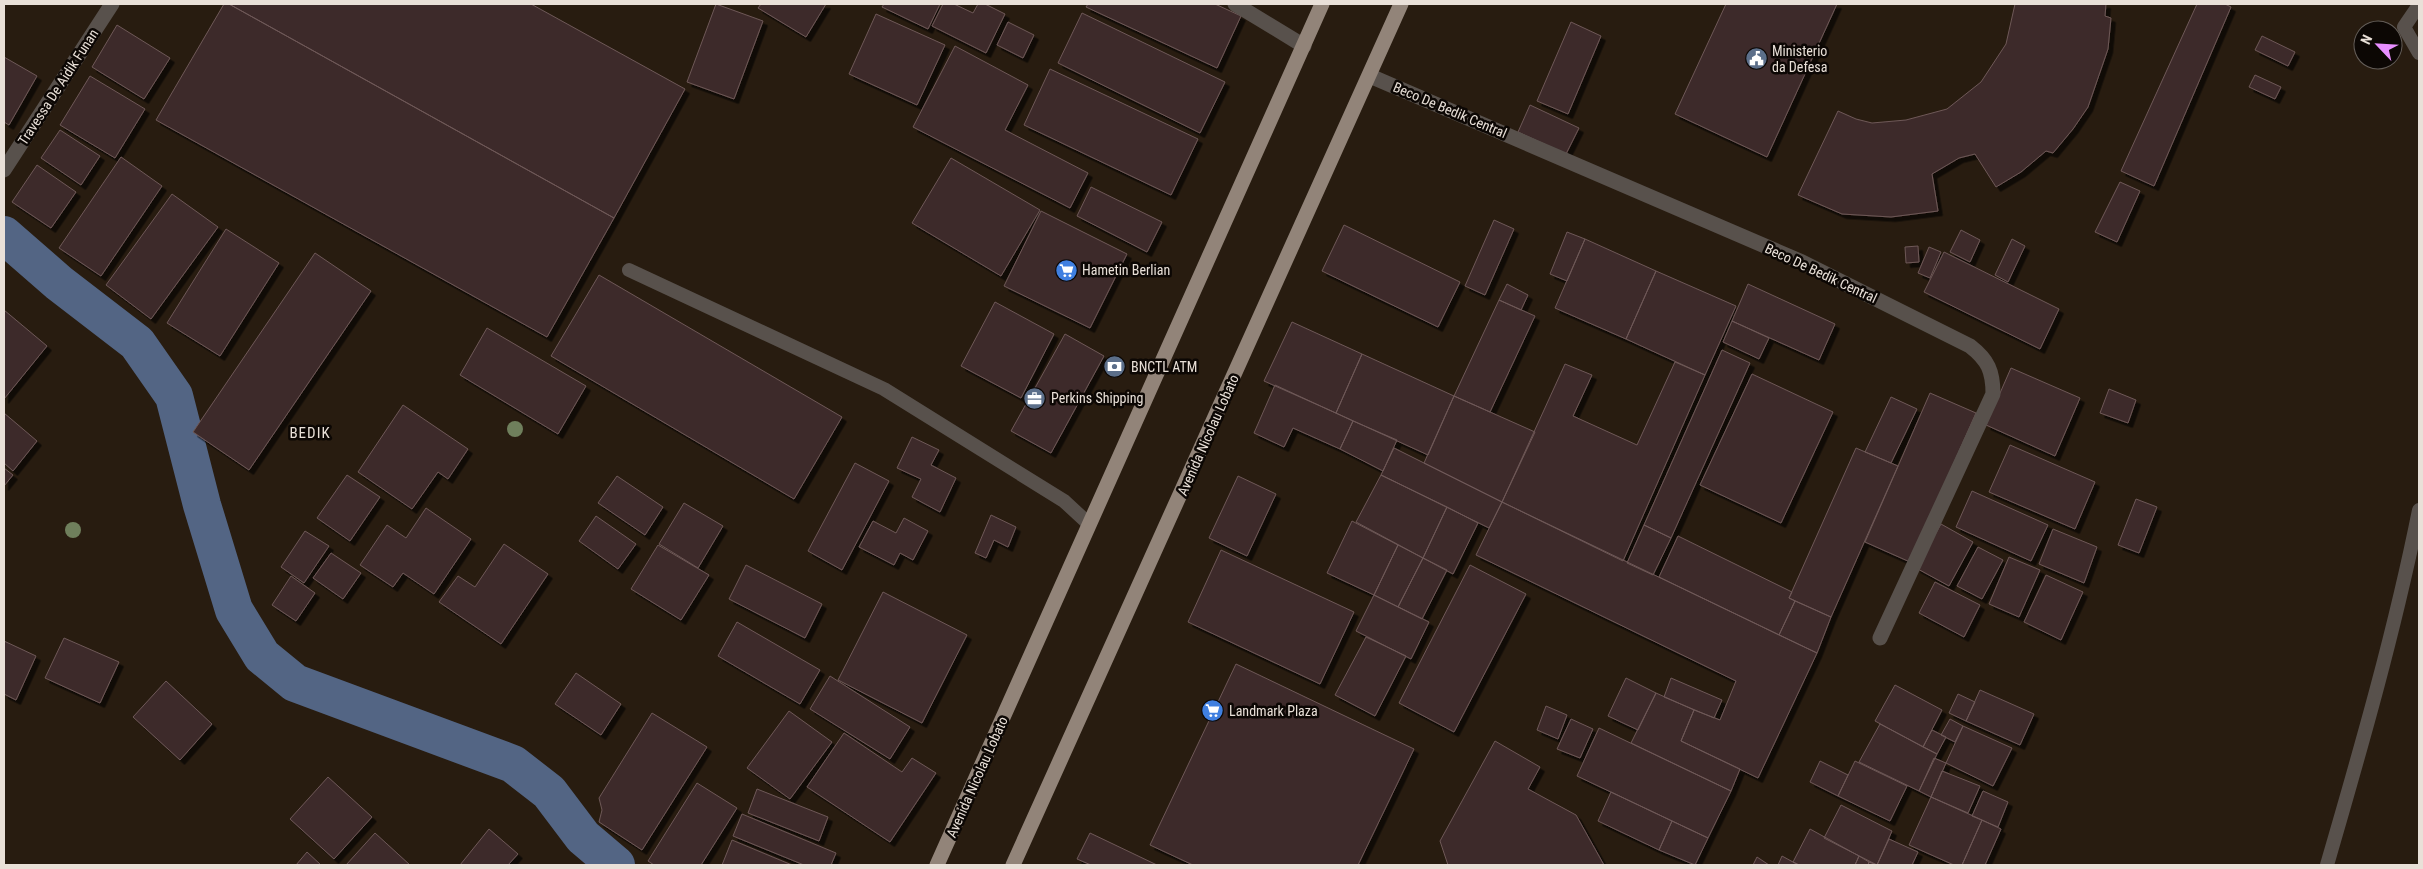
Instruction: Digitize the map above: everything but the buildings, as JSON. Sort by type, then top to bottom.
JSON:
[{"type":"main road","name":"Avenida Nicolau Lobato","points":[[937,865],[1322,4]]},
{"type":"main road","name":"Avenida Nicolau Lobato","points":[[1013,865],[1401,4]]},
{"type":"street","name":"Travessa De Aidik Funan","points":[[4,170],[112,4]]},
{"type":"street","points":[[1235,4],[1304,46]]},
{"type":"street","name":"Beco De Bedik Central","points":[[1370,76],[1802,262],[1970,346],[1985,358],[1993,380],[1993,394],[1880,638]]},
{"type":"lane","points":[[2419,5],[2404,27],[2419,53]]},
{"type":"lane","points":[[629,270],[884,389],[1064,500],[1090,524]]},
{"type":"lane","points":[[2327,865],[2364,740],[2396,618],[2419,510]]},
{"type":"waterway","points":[[4,235],[59,283],[137,343],[174,396],[202,505],[234,610],[262,656],[295,683],[513,764],[549,792],[583,837],[616,865]]},
{"type":"place","name":"Ministerio da Defesa","points":[[1756,59]]},
{"type":"place","name":"Hametin Berlian","points":[[1066,270]]},
{"type":"place","name":"BNCTL ATM","points":[[1115,367]]},
{"type":"place","name":"Perkins Shipping","points":[[1035,398]]},
{"type":"place","name":"Landmark Plaza","points":[[1213,711]]},
{"type":"district","name":"BEDIK","points":[[310,433]]}]
